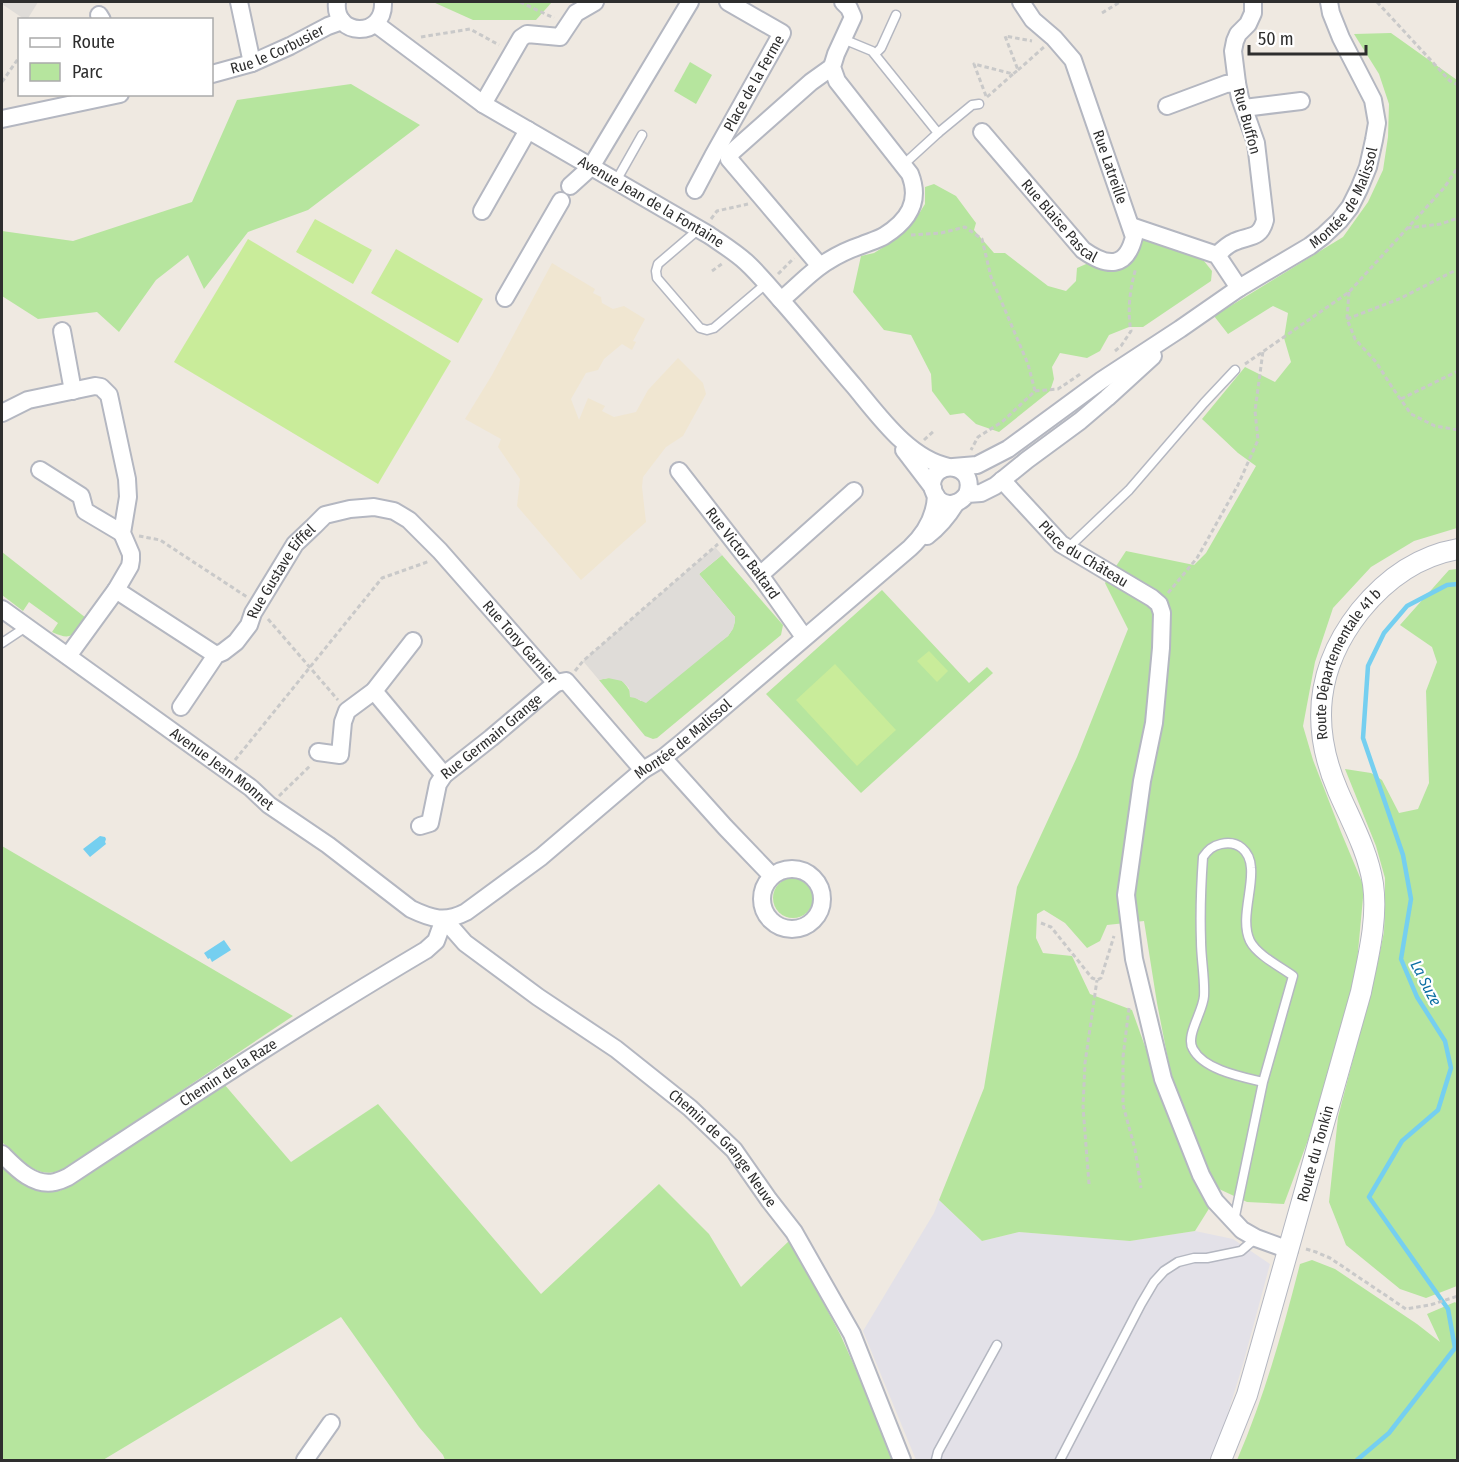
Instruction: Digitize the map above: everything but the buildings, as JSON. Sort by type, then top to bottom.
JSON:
[{"type":"street","points":[[239,2],[252,63]]},
{"type":"street","points":[[337,2],[337,11],[342,21],[356,29],[376,24],[383,12],[383,2]]},
{"type":"street","points":[[483,104],[521,38],[526,34],[560,37],[576,13],[595,2]]},
{"type":"street","points":[[505,298],[566,194],[591,167],[690,2]]},
{"type":"street","name":"Place de la Ferme","points":[[695,190],[782,33],[728,2]]},
{"type":"street","points":[[820,266],[729,159],[732,152],[811,82],[832,67],[853,16],[843,2]]},
{"type":"street","name":"Rue Latreille","points":[[1021,2],[1033,20],[1054,38],[1073,60],[1131,226]]},
{"type":"street","name":"Rue Buffon","points":[[1217,255],[1231,243],[1258,234],[1263,228],[1256,143],[1237,83],[1233,51],[1235,41],[1253,13],[1253,2]]},
{"type":"street","name":"Montée de Malissol","points":[[914,544],[930,521],[934,510],[933,482],[943,469],[977,465],[1008,449],[1102,380],[1239,288],[1323,236],[1350,207],[1368,167],[1377,123],[1373,100],[1341,38],[1329,2]]},
{"type":"street","name":"Rue le Corbusier","points":[[213,74],[252,63],[342,21]]},
{"type":"street","name":"Avenue Jean de la Fontaine","points":[[376,24],[483,104],[704,232],[772,279],[781,300],[888,426],[921,456],[936,464],[951,467]]},
{"type":"street","points":[[781,300],[820,266],[839,254],[883,237],[902,222],[910,212],[914,201],[915,192],[910,174],[837,81],[832,67]]},
{"type":"street","points":[[1167,106],[1226,84],[1237,83]]},
{"type":"street","points":[[2,119],[111,96]]},
{"type":"street","points":[[1244,108],[1300,101]]},
{"type":"street","points":[[482,210],[528,130]]},
{"type":"street","name":"Rue Blaise Pascal","points":[[982,132],[1083,250],[1094,258],[1107,263],[1117,262],[1126,256],[1134,237],[1131,226]]},
{"type":"street","points":[[1131,226],[1217,255],[1239,288]]},
{"type":"street","name":"Montée de Malissol","points":[[444,920],[466,912],[542,857],[644,770],[663,758],[914,544],[928,536],[961,499],[991,489],[1080,421],[1180,329]]},
{"type":"street","points":[[62,331],[73,391]]},
{"type":"street","points":[[2,413],[28,400],[95,386],[101,387],[109,395],[127,479],[128,497],[122,533],[131,554],[131,560],[116,590],[68,656]]},
{"type":"street","name":"Avenue Jean de la Fontaine","points":[[888,426],[934,492]]},
{"type":"street","points":[[934,492],[945,503],[961,499],[969,486],[968,478],[962,471],[951,467]]},
{"type":"street","points":[[40,470],[81,496],[85,511],[122,533]]},
{"type":"street","name":"Rue Victor Baltard","points":[[679,471],[760,575],[804,637]]},
{"type":"street","name":"Place du Château","points":[[1002,480],[1067,549],[1144,592],[1159,604]]},
{"type":"street","points":[[760,575],[854,491]]},
{"type":"street","name":"Rue Gustave Eiffel","points":[[181,707],[216,655],[236,642],[249,625],[253,613],[295,544],[325,515],[350,509],[374,507],[394,511],[409,520],[443,556]]},
{"type":"street","name":"Route Départementale 41 b","points":[[1361,840],[1337,788],[1321,732],[1324,680],[1332,656],[1353,621],[1383,585],[1407,568],[1429,557],[1458,549]]},
{"type":"street","name":"Rue Tony Garnier","points":[[443,556],[644,770]]},
{"type":"street","points":[[116,590],[216,655]]},
{"type":"street","points":[[1159,604],[1162,613],[1161,648],[1154,723],[1142,781],[1126,895],[1134,959],[1162,1079],[1201,1175],[1215,1201],[1242,1230],[1256,1238],[1289,1250]]},
{"type":"street","name":"Avenue Jean Monnet","points":[[2,609],[251,788],[269,805],[328,845],[411,909],[444,920]]},
{"type":"street","points":[[318,752],[340,755],[344,716],[347,711],[374,691],[413,641]]},
{"type":"street","name":"Rue Germain Grange","points":[[420,826],[430,823],[438,784],[444,775],[561,682]]},
{"type":"street","points":[[374,691],[444,775]]},
{"type":"street","points":[[663,758],[772,876]]},
{"type":"street","name":"Route du Tonkin","points":[[1221,1461],[1247,1395],[1361,992],[1370,948],[1374,912],[1373,885],[1361,840]]},
{"type":"street","name":"Chemin de la Raze","points":[[2,1154],[21,1172],[39,1182],[53,1183],[68,1177],[341,1000],[426,950],[436,941],[444,920]]},
{"type":"street","name":"Chemin de Grange Neuve","points":[[444,920],[465,943],[538,997],[616,1049],[690,1108],[734,1150],[794,1232],[852,1334],[902,1461]]},
{"type":"street","points":[[305,1461],[331,1423]]},
{"type":"lane","points":[[875,54],[896,15]]},
{"type":"lane","points":[[843,39],[872,51],[938,133]]},
{"type":"lane","points":[[903,165],[972,105],[980,104]]},
{"type":"lane","points":[[616,181],[642,135]]},
{"type":"lane","points":[[704,232],[658,264],[656,271],[657,278],[700,328],[707,330],[714,328],[772,279]]},
{"type":"lane","points":[[1067,549],[1129,490],[1235,370]]},
{"type":"lane","points":[[2,643],[26,627]]},
{"type":"lane","points":[[1234,1221],[1263,1082],[1293,976],[1263,955],[1249,939],[1247,927],[1251,868],[1248,855],[1241,846],[1232,842],[1218,844],[1208,850],[1203,857],[1201,942],[1204,997],[1190,1038],[1191,1048],[1198,1057],[1213,1067],[1263,1082]]},
{"type":"lane","points":[[1060,1461],[1154,1282],[1164,1271],[1178,1263],[1194,1258],[1207,1258],[1241,1251],[1256,1238]]},
{"type":"lane","points":[[936,1461],[938,1452],[997,1345]]},
{"type":"path","points":[[520,2],[568,25]]},
{"type":"path","points":[[1102,14],[1120,2]]},
{"type":"path","points":[[1377,2],[1450,81],[1458,85]]},
{"type":"path","points":[[408,49],[420,38],[470,29],[513,52]]},
{"type":"path","points":[[1018,70],[1005,36],[1034,42],[1054,38]]},
{"type":"path","points":[[1013,74],[974,64],[987,98],[1054,38]]},
{"type":"path","points":[[2,82],[18,59]]},
{"type":"path","points":[[1235,370],[1349,292],[1444,188],[1458,167]]},
{"type":"path","points":[[704,232],[716,226],[709,222],[717,211],[764,200]]},
{"type":"path","points":[[1407,228],[1441,224],[1458,218]]},
{"type":"path","points":[[902,222],[909,235],[941,233],[965,227],[982,239],[991,277],[1028,364],[1035,391]]},
{"type":"path","points":[[772,279],[805,248]]},
{"type":"path","points":[[1112,352],[1121,346],[1131,331],[1128,319],[1130,295],[1137,264]]},
{"type":"path","points":[[1347,319],[1399,299],[1458,269]]},
{"type":"path","points":[[1349,292],[1347,319],[1355,339],[1376,362],[1411,414],[1435,426],[1458,430]]},
{"type":"path","points":[[1159,604],[1197,558],[1238,485],[1258,440],[1255,411],[1263,351]]},
{"type":"path","points":[[968,455],[978,437],[1002,422],[1035,391],[1058,389],[1085,371]]},
{"type":"path","points":[[1401,399],[1458,371]]},
{"type":"path","points":[[561,682],[729,535]]},
{"type":"path","points":[[227,771],[382,578],[443,556]]},
{"type":"path","points":[[269,805],[310,765],[318,752]]},
{"type":"path","points":[[1041,922],[1051,927],[1092,978],[1097,980]]},
{"type":"path","points":[[1089,1184],[1083,1107],[1085,1063],[1097,980],[1101,978],[1117,927],[1122,923],[1129,923]]},
{"type":"path","points":[[1130,1004],[1123,1056],[1123,1105],[1135,1149],[1141,1188]]},
{"type":"path","points":[[1289,1250],[1307,1249],[1330,1258],[1406,1309],[1430,1305],[1456,1296]]},
{"type":"shaded area","points":[[2,2],[38,2],[28,18],[23,18]]},
{"type":"shaded area","points":[[552,263],[595,289],[593,293],[601,297],[602,303],[613,309],[624,306],[645,319],[633,341],[636,342],[632,350],[622,344],[604,359],[598,370],[586,373],[571,399],[579,420],[588,398],[605,406],[602,411],[614,417],[636,412],[648,390],[678,358],[703,383],[706,394],[683,436],[666,447],[643,477],[646,522],[581,580],[517,506],[520,479],[498,447],[501,439],[465,419],[492,375]]},
{"type":"shaded area","points":[[715,547],[722,555],[699,574],[735,617],[733,629],[728,636],[646,703],[630,697],[629,688],[622,681],[608,678],[599,680],[583,661]]},
{"type":"shaded area","points":[[939,1200],[982,1241],[1019,1232],[1130,1241],[1195,1231],[1233,1239],[1270,1264],[1221,1436],[1209,1460],[916,1460],[863,1331],[934,1213]]},
{"type":"green space","points":[[433,2],[552,2],[536,20],[473,20]]},
{"type":"green space","points":[[1391,33],[1457,80],[1457,528],[1414,541],[1371,567],[1333,608],[1315,662],[1303,726],[1313,760],[1364,887],[1355,984],[1308,1140],[1284,1204],[1247,1202],[1219,1189],[1208,1170],[1171,1075],[1144,921],[1107,925],[1100,941],[1087,948],[1065,923],[1044,910],[1037,914],[1036,938],[1043,953],[1072,956],[1090,994],[1132,1010],[1166,1105],[1210,1207],[1195,1231],[1130,1241],[1019,1232],[982,1241],[939,1200],[984,1088],[1017,887],[1077,757],[1128,629],[1105,583],[1126,551],[1194,565],[1206,553],[1256,466],[1238,453],[1202,419],[1245,367],[1275,382],[1291,362],[1284,338],[1288,313],[1273,306],[1228,334],[1214,316],[1343,237],[1368,202],[1383,170],[1388,137],[1389,104],[1379,74],[1354,34]]},
{"type":"green space","points":[[690,62],[712,75],[696,104],[674,91]]},
{"type":"green space","points":[[351,84],[420,125],[308,210],[248,232],[204,289],[188,255],[156,280],[119,332],[97,312],[38,319],[2,296],[2,231],[73,241],[192,202],[237,100]]},
{"type":"green space","points":[[934,184],[956,196],[976,223],[974,230],[994,253],[1005,253],[1048,286],[1066,291],[1076,281],[1077,268],[1093,261],[1107,266],[1141,236],[1193,254],[1204,261],[1212,271],[1211,281],[1143,327],[1129,327],[1109,335],[1100,351],[1087,358],[1060,353],[1052,367],[1054,379],[1050,391],[999,432],[976,424],[964,413],[950,415],[932,391],[931,374],[911,335],[884,330],[853,292],[861,256],[874,253],[890,243],[917,217],[925,204],[925,187]]},
{"type":"green space","points":[[315,219],[372,250],[353,284],[296,252]]},
{"type":"green space","points":[[248,239],[451,361],[378,484],[174,362]]},
{"type":"green space","points":[[396,249],[483,299],[458,343],[371,293]]},
{"type":"green space","points":[[2,552],[86,618],[76,632],[64,636],[52,632],[58,623],[29,602],[23,611],[2,595]]},
{"type":"green space","points":[[722,555],[783,625],[781,635],[657,738],[645,736],[599,680],[616,678],[621,680],[641,701],[728,636],[735,617],[699,574]]},
{"type":"green space","points":[[1457,569],[1457,1286],[1426,1298],[1400,1289],[1346,1245],[1329,1202],[1338,1117],[1376,971],[1384,932],[1385,907],[1385,878],[1376,846],[1345,769],[1371,773],[1382,780],[1399,813],[1418,809],[1429,783],[1426,691],[1437,662],[1432,647],[1400,625],[1449,570]]},
{"type":"green space","points":[[882,590],[969,683],[987,667],[993,673],[861,793],[766,694]]},
{"type":"green space","points":[[929,651],[948,671],[937,682],[917,661]]},
{"type":"green space","points":[[835,664],[896,730],[857,766],[796,700]]},
{"type":"green space","points":[[2,846],[293,1016],[69,1166],[57,1172],[47,1173],[32,1168],[2,1142]]},
{"type":"green space","points":[[793,878],[807,884],[813,898],[807,912],[793,918],[779,912],[773,898],[779,884]]},
{"type":"green space","points":[[224,1084],[291,1162],[378,1104],[541,1294],[659,1184],[709,1234],[741,1287],[790,1240],[840,1334],[882,1428],[892,1460],[445,1460],[341,1317],[103,1460],[2,1460],[2,1167],[35,1188],[50,1192],[60,1190],[75,1183]]},
{"type":"green space","points":[[1312,1260],[1335,1269],[1440,1342],[1427,1314],[1455,1302],[1458,1305],[1457,1460],[1237,1460],[1272,1364],[1300,1264]]},
{"type":"water","points":[[100,836],[105,837],[106,844],[90,857],[83,849]]},
{"type":"water","points":[[224,940],[231,950],[212,962],[204,953]]},
{"type":"waterway","name":"La Suze","points":[[1357,1460],[1389,1433],[1455,1348],[1448,1309],[1369,1197],[1402,1141],[1438,1110],[1451,1068],[1445,1041],[1417,997],[1401,959],[1411,899],[1403,855],[1363,738],[1368,666],[1384,633],[1407,606],[1447,585],[1458,584]]}]
